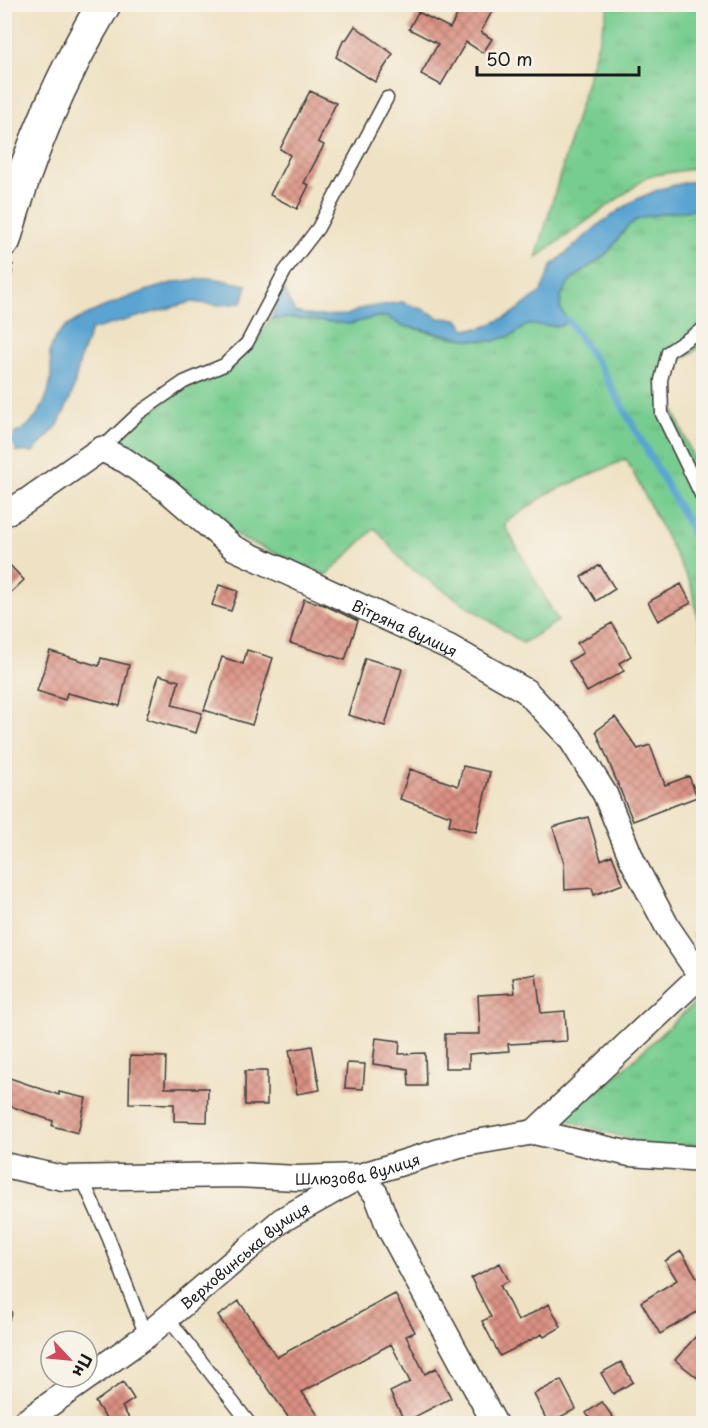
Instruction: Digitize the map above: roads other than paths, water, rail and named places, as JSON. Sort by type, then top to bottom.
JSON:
[{"type":"main road","points":[[4,240],[38,133],[59,88],[104,4]]},
{"type":"street","points":[[4,514],[25,502],[100,449]]},
{"type":"street","name":"Вітряна вулиця","points":[[100,449],[126,461],[167,490],[234,548],[449,647],[525,691],[570,738],[605,794],[633,862],[668,928],[702,973]]},
{"type":"street","points":[[534,1132],[702,973]]},
{"type":"street","name":"Шлюзова вулиця","points":[[4,1165],[63,1178],[236,1175],[297,1178],[360,1176],[459,1145],[534,1132],[630,1154],[704,1160]]},
{"type":"street","points":[[360,1176],[376,1194],[389,1227],[495,1424]]},
{"type":"street","name":"Верховинська вулиця","points":[[22,1424],[146,1336],[282,1220],[360,1176]]},
{"type":"lane","points":[[100,449],[139,413],[184,382],[224,365],[247,343],[285,271],[318,228],[387,98]]},
{"type":"lane","points":[[704,328],[668,352],[661,380],[662,414],[704,501]]},
{"type":"lane","points":[[82,1178],[109,1239],[146,1336]]},
{"type":"lane","points":[[167,1317],[250,1424]]},
{"type":"water","points":[[703,181],[703,208],[655,215],[634,221],[607,253],[570,282],[561,297],[560,308],[568,320],[561,326],[527,325],[513,335],[494,341],[471,340],[400,325],[388,317],[377,317],[349,324],[292,318],[271,319],[284,285],[295,312],[314,316],[347,315],[363,308],[402,302],[439,318],[457,319],[466,329],[482,328],[509,316],[541,292],[552,265],[602,222],[635,200],[660,189],[687,182]]},
{"type":"water","points":[[212,278],[247,285],[242,303],[218,305],[191,302],[91,330],[81,356],[72,394],[58,425],[33,452],[16,452],[14,434],[29,425],[45,402],[50,384],[51,348],[57,336],[65,328],[94,312],[149,290],[176,282]]},
{"type":"waterway","points":[[568,320],[602,370],[690,527],[704,570]]},
{"type":"waterway","points":[[4,439],[15,442]]}]
